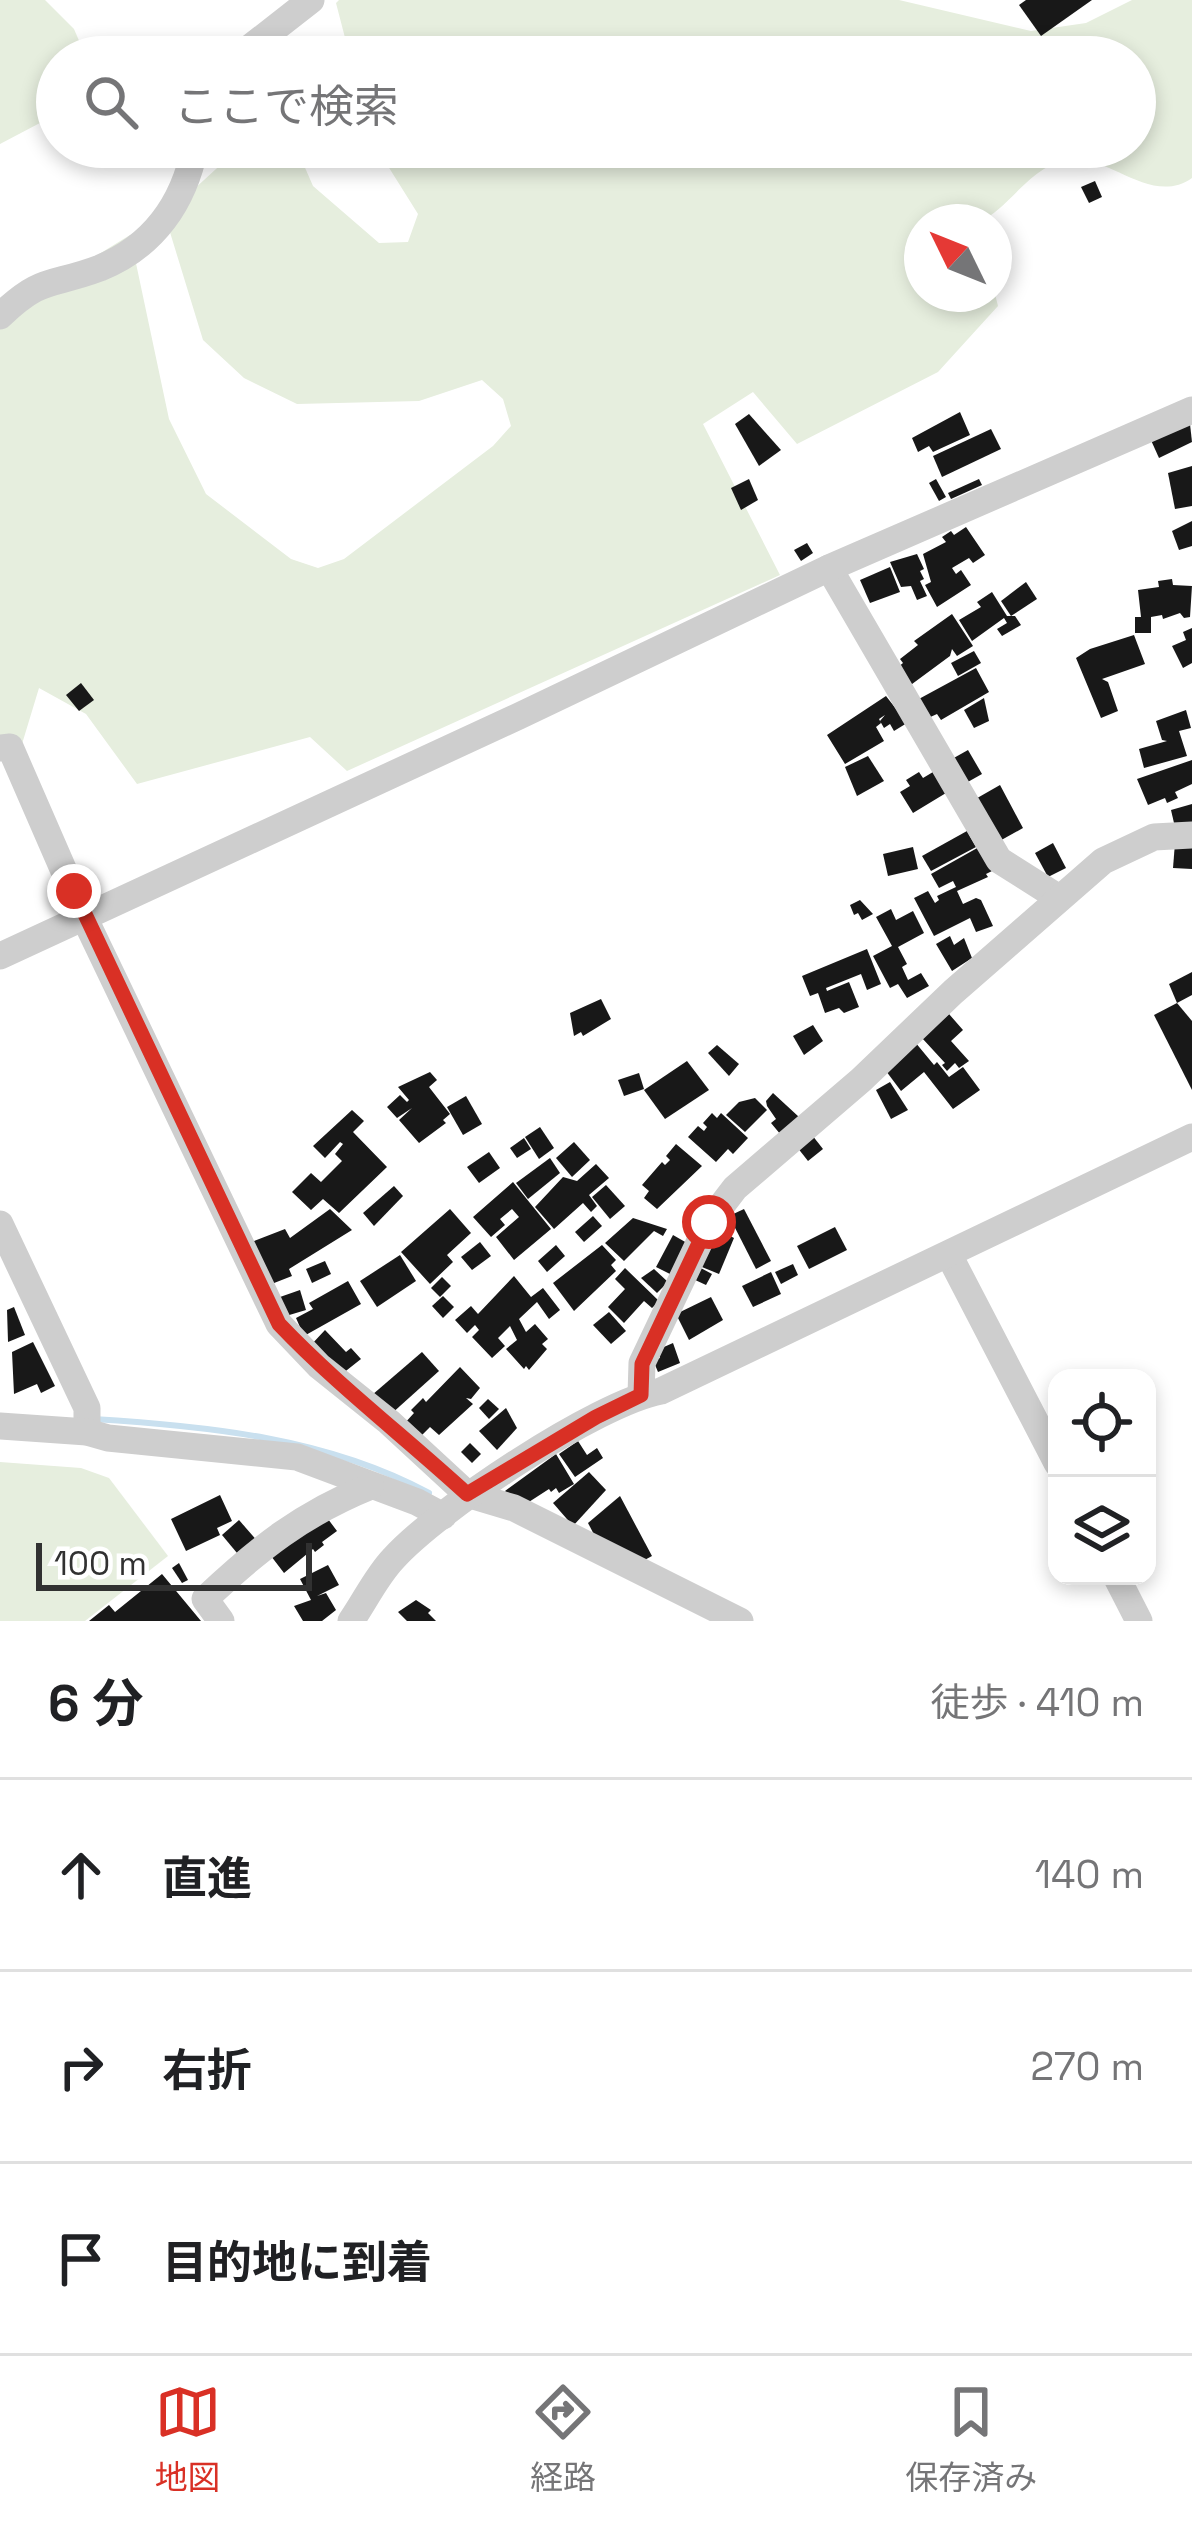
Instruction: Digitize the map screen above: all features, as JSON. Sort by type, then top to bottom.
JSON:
[{"type":"street","points":[[265,36],[311,0]]},
{"type":"street","points":[[0,316],[41,283],[114,261],[166,220],[184,191],[190,168]]},
{"type":"street","points":[[0,956],[829,568],[1192,410]]},
{"type":"street","points":[[829,568],[999,860],[1059,898]]},
{"type":"street","points":[[0,748],[10,747],[84,917],[279,1324],[319,1366],[389,1422],[454,1506]]},
{"type":"street","points":[[641,1395],[642,1364],[709,1222],[735,1187],[861,1080],[1102,861],[1154,837],[1192,836]]},
{"type":"street","points":[[351,1621],[389,1563],[454,1506],[596,1417],[641,1395],[661,1391],[1192,1137]]},
{"type":"street","points":[[0,1224],[87,1423],[108,1438],[297,1457],[417,1502],[514,1508],[740,1621]]},
{"type":"street","points":[[949,1255],[1048,1446]]},
{"type":"street","points":[[0,1426],[87,1423]]},
{"type":"street","points":[[221,1621],[205,1599],[245,1562],[289,1526],[371,1486]]},
{"type":"street","points":[[1121,1585],[1139,1621]]},
{"type":"green space","points":[[0,0],[45,0],[77,36],[36,36],[36,125],[0,144]]},
{"type":"green space","points":[[339,0],[899,0],[1031,31],[1086,23],[1132,0],[1192,0],[1192,178],[1161,186],[1108,168],[1156,168],[1156,36],[345,36]]},
{"type":"green space","points":[[217,168],[305,168],[313,186],[379,243],[408,242],[418,214],[389,168],[1046,168],[1004,204],[904,204],[904,312],[993,312],[938,372],[797,444],[753,392],[703,424],[780,575],[347,771],[310,737],[137,784],[86,714],[39,688],[22,744],[0,749],[0,315],[130,235],[169,419],[206,494],[291,559],[318,568],[344,559],[493,446],[511,426],[503,399],[482,380],[419,401],[297,404],[244,378],[203,340],[169,229],[180,202]]},
{"type":"green space","points":[[0,1462],[81,1468],[109,1478],[168,1556],[85,1621],[0,1621]]},
{"type":"building","points":[[1026,0],[1092,0],[1041,36],[1019,5]]},
{"type":"building","points":[[1095,181],[1102,197],[1089,203],[1081,187]]},
{"type":"building","points":[[960,412],[970,435],[933,452],[929,446],[918,452],[912,438]]},
{"type":"building","points":[[749,414],[781,450],[759,466],[735,424]]},
{"type":"building","points":[[1190,424],[1192,442],[1159,458],[1150,438]]},
{"type":"building","points":[[991,429],[1001,449],[942,477],[933,456]]},
{"type":"building","points":[[1192,466],[1192,506],[1175,509],[1168,473]]},
{"type":"building","points":[[749,479],[758,500],[741,510],[731,488]]},
{"type":"building","points":[[936,479],[946,497],[939,501],[929,483]]},
{"type":"building","points":[[979,479],[982,485],[951,499],[948,493]]},
{"type":"building","points":[[1192,521],[1192,546],[1179,550],[1172,531]]},
{"type":"building","points":[[966,527],[985,555],[952,568],[956,574],[961,570],[971,585],[937,607],[925,585],[931,582],[923,554],[946,542],[942,537],[951,531],[954,535]]},
{"type":"building","points":[[807,543],[813,553],[801,561],[794,550]]},
{"type":"building","points":[[917,554],[927,596],[917,600],[911,586],[901,587],[890,562]]},
{"type":"building","points":[[890,567],[900,592],[870,603],[860,580]]},
{"type":"building","points":[[1172,579],[1173,585],[1192,586],[1190,617],[1180,613],[1163,619],[1162,615],[1151,617],[1151,633],[1135,633],[1135,617],[1141,617],[1138,590],[1159,587],[1158,581]]},
{"type":"building","points":[[1026,582],[1037,599],[1011,616],[1001,601]]},
{"type":"building","points":[[992,592],[1007,616],[1015,616],[1021,625],[1002,636],[997,629],[1007,623],[1004,618],[972,641],[959,620],[981,607],[977,602]]},
{"type":"building","points":[[952,614],[973,646],[957,656],[952,649],[950,656],[908,687],[897,668],[903,663],[900,659],[918,645],[914,641]]},
{"type":"building","points":[[1192,628],[1192,663],[1183,668],[1172,646],[1186,640],[1183,632]]},
{"type":"building","points":[[1134,635],[1145,664],[1102,679],[1108,682],[1118,711],[1101,718],[1076,658]]},
{"type":"building","points":[[974,651],[981,663],[958,676],[951,663]]},
{"type":"building","points":[[976,668],[989,692],[941,720],[937,714],[926,719],[917,700]]},
{"type":"building","points":[[81,683],[94,700],[79,711],[66,695]]},
{"type":"building","points":[[886,696],[907,723],[894,731],[880,721],[876,727],[884,741],[845,764],[827,735]]},
{"type":"building","points":[[984,698],[989,721],[974,728],[964,710]]},
{"type":"building","points":[[1186,710],[1191,728],[1179,731],[1187,756],[1144,768],[1139,749],[1167,741],[1162,740],[1156,721]]},
{"type":"building","points":[[968,750],[982,774],[966,783],[952,759]]},
{"type":"building","points":[[868,756],[884,781],[857,796],[845,767]]},
{"type":"building","points":[[1192,760],[1192,784],[1175,792],[1178,798],[1148,805],[1137,779]]},
{"type":"building","points":[[919,772],[923,778],[933,772],[946,793],[913,813],[900,792],[910,786],[906,780]]},
{"type":"building","points":[[1000,785],[1023,828],[996,843],[972,801]]},
{"type":"building","points":[[1192,804],[1192,824],[1174,823],[1171,810]]},
{"type":"building","points":[[967,831],[976,847],[931,871],[922,856]]},
{"type":"building","points":[[1053,843],[1066,868],[1048,877],[1035,853]]},
{"type":"building","points":[[1175,843],[1192,844],[1192,869],[1173,868]]},
{"type":"building","points":[[913,847],[918,869],[888,876],[883,854]]},
{"type":"building","points":[[979,847],[992,871],[957,891],[963,904],[981,900],[993,926],[976,932],[970,918],[934,936],[914,898],[928,891],[935,903],[937,896],[956,887],[953,881],[939,888],[931,874]]},
{"type":"building","points":[[860,900],[873,914],[862,920],[850,905]]},
{"type":"building","points":[[891,909],[896,920],[913,911],[924,933],[898,947],[907,964],[902,967],[908,980],[921,973],[929,986],[907,998],[898,984],[890,988],[873,956],[892,946],[876,917]]},
{"type":"building","points":[[950,936],[954,945],[964,938],[972,958],[952,971],[936,944]]},
{"type":"building","points":[[867,949],[881,984],[867,990],[861,974],[826,988],[849,982],[859,1007],[825,1013],[818,993],[810,996],[802,976]]},
{"type":"building","points":[[1192,972],[1192,995],[1177,1003],[1169,984]]},
{"type":"building","points":[[601,999],[611,1019],[583,1036],[581,1032],[574,1036],[570,1013]]},
{"type":"building","points":[[1177,1003],[1192,1021],[1192,1090],[1154,1015]]},
{"type":"building","points":[[949,1014],[963,1030],[951,1041],[969,1061],[959,1068],[955,1063],[947,1071],[922,1038]]},
{"type":"building","points":[[813,1025],[823,1041],[804,1055],[793,1036]]},
{"type":"building","points":[[915,1042],[949,1077],[963,1067],[980,1090],[953,1109],[924,1072],[901,1091],[883,1067]]},
{"type":"building","points":[[717,1045],[739,1064],[729,1076],[708,1053]]},
{"type":"building","points":[[687,1061],[709,1090],[665,1119],[644,1090]]},
{"type":"building","points":[[430,1072],[437,1080],[429,1087],[450,1114],[443,1120],[446,1123],[419,1143],[399,1120],[412,1108],[397,1118],[387,1107],[400,1095],[407,1102],[398,1087]]},
{"type":"building","points":[[639,1073],[644,1089],[624,1096],[618,1080]]},
{"type":"building","points":[[890,1082],[908,1110],[891,1119],[876,1090]]},
{"type":"building","points":[[773,1093],[799,1117],[781,1135],[771,1123],[776,1119],[766,1101]]},
{"type":"building","points":[[466,1096],[482,1124],[463,1135],[447,1107]]},
{"type":"building","points":[[755,1098],[767,1110],[745,1132],[726,1115],[739,1102]]},
{"type":"building","points":[[352,1110],[364,1121],[353,1132],[387,1167],[339,1213],[323,1199],[311,1210],[292,1192],[311,1173],[321,1182],[342,1161],[335,1154],[340,1142],[325,1158],[313,1146]]},
{"type":"building","points":[[712,1113],[717,1118],[721,1113],[748,1138],[733,1154],[728,1149],[716,1162],[688,1137],[698,1126],[704,1131],[703,1123]]},
{"type":"building","points":[[540,1127],[554,1148],[539,1159],[525,1137]]},
{"type":"building","points":[[812,1135],[823,1149],[808,1161],[797,1147]]},
{"type":"building","points":[[524,1138],[531,1149],[517,1158],[510,1148]]},
{"type":"building","points":[[574,1142],[590,1160],[572,1177],[556,1158]]},
{"type":"building","points":[[676,1144],[702,1166],[657,1209],[644,1198],[649,1191],[642,1185],[662,1162],[665,1165],[670,1160],[666,1156]]},
{"type":"building","points":[[489,1152],[500,1168],[479,1183],[467,1167]]},
{"type":"building","points":[[550,1158],[560,1173],[528,1199],[516,1183]]},
{"type":"building","points":[[596,1164],[609,1178],[589,1195],[597,1206],[591,1212],[583,1203],[554,1229],[535,1207],[563,1177],[577,1181]]},
{"type":"building","points":[[513,1182],[551,1229],[514,1260],[496,1237],[519,1217],[512,1209],[500,1219],[505,1225],[491,1237],[473,1217]]},
{"type":"building","points":[[606,1185],[625,1206],[610,1219],[592,1197]]},
{"type":"building","points":[[394,1186],[403,1196],[374,1226],[363,1213]]},
{"type":"building","points":[[330,1209],[352,1230],[289,1269],[292,1276],[269,1285],[249,1243],[285,1229],[290,1238]]},
{"type":"building","points":[[450,1209],[471,1233],[447,1255],[453,1262],[430,1284],[401,1252]]},
{"type":"building","points":[[744,1209],[771,1261],[756,1269],[729,1216]]},
{"type":"building","points":[[593,1216],[602,1226],[584,1242],[575,1232]]},
{"type":"building","points":[[633,1218],[667,1229],[663,1236],[654,1231],[624,1261],[605,1243]]},
{"type":"building","points":[[835,1227],[847,1250],[809,1269],[797,1246]]},
{"type":"building","points":[[715,1228],[734,1238],[719,1274],[697,1265]]},
{"type":"building","points":[[673,1235],[687,1243],[670,1274],[656,1267]]},
{"type":"building","points":[[480,1242],[491,1256],[472,1270],[461,1257]]},
{"type":"building","points":[[556,1245],[565,1256],[547,1272],[538,1261]]},
{"type":"building","points":[[602,1245],[616,1260],[611,1265],[616,1271],[574,1311],[553,1283]]},
{"type":"building","points":[[400,1255],[416,1281],[377,1307],[360,1281]]},
{"type":"building","points":[[325,1261],[331,1274],[312,1283],[306,1269]]},
{"type":"building","points":[[793,1264],[798,1275],[781,1284],[775,1272]]},
{"type":"building","points":[[699,1267],[712,1274],[706,1285],[693,1279]]},
{"type":"building","points":[[625,1268],[659,1301],[652,1308],[644,1301],[624,1323],[608,1307],[625,1289],[615,1279]]},
{"type":"building","points":[[654,1269],[668,1282],[657,1293],[641,1278]]},
{"type":"building","points":[[771,1272],[781,1294],[753,1307],[742,1286]]},
{"type":"building","points":[[514,1276],[531,1297],[543,1288],[560,1310],[549,1319],[537,1302],[519,1319],[526,1332],[535,1324],[548,1339],[542,1344],[547,1349],[529,1370],[506,1349],[517,1340],[510,1326],[498,1338],[505,1346],[492,1358],[472,1337],[479,1330],[475,1325],[467,1333],[455,1320],[471,1306],[478,1314]]},
{"type":"building","points":[[442,1277],[451,1286],[440,1297],[431,1288]]},
{"type":"building","points":[[348,1281],[361,1304],[304,1336],[296,1318],[313,1309],[309,1303]]},
{"type":"building","points":[[300,1290],[306,1310],[286,1316],[280,1297]]},
{"type":"building","points":[[443,1296],[454,1307],[443,1318],[432,1306]]},
{"type":"building","points":[[711,1297],[723,1320],[689,1340],[676,1314]]},
{"type":"building","points":[[14,1307],[25,1335],[8,1342],[7,1310]]},
{"type":"building","points":[[609,1312],[626,1331],[611,1344],[593,1325]]},
{"type":"building","points":[[325,1330],[346,1352],[351,1348],[361,1359],[342,1374],[311,1345]]},
{"type":"building","points":[[33,1342],[55,1386],[41,1393],[37,1384],[14,1394],[12,1352]]},
{"type":"building","points":[[673,1343],[680,1363],[658,1372],[653,1360],[660,1358],[657,1350]]},
{"type":"building","points":[[422,1352],[439,1371],[390,1415],[372,1395]]},
{"type":"building","points":[[460,1367],[480,1388],[471,1399],[466,1398],[473,1404],[439,1435],[430,1427],[419,1438],[404,1424],[414,1413],[411,1410],[423,1398],[426,1402]]},
{"type":"building","points":[[488,1399],[499,1409],[489,1419],[479,1408]]},
{"type":"building","points":[[506,1408],[517,1428],[497,1450],[479,1431]]},
{"type":"building","points":[[578,1441],[587,1455],[597,1448],[603,1458],[575,1477],[559,1454]]},
{"type":"building","points":[[470,1443],[481,1454],[472,1463],[461,1452]]},
{"type":"building","points":[[556,1454],[574,1484],[559,1493],[549,1489],[518,1509],[505,1491]]},
{"type":"building","points":[[589,1472],[606,1490],[573,1526],[553,1503]]},
{"type":"building","points":[[220,1495],[232,1521],[217,1528],[220,1535],[186,1551],[171,1519]]},
{"type":"building","points":[[620,1496],[652,1556],[639,1563],[599,1544],[588,1523]]},
{"type":"building","points":[[325,1515],[337,1531],[284,1573],[271,1556]]},
{"type":"building","points":[[239,1520],[259,1543],[242,1559],[222,1535]]},
{"type":"building","points":[[179,1563],[188,1580],[182,1583],[172,1568]]},
{"type":"building","points":[[328,1565],[339,1585],[317,1596],[326,1593],[336,1610],[322,1621],[303,1621],[294,1606],[311,1600],[300,1579]]},
{"type":"building","points":[[162,1574],[201,1621],[89,1621],[109,1605],[115,1612]]},
{"type":"building","points":[[416,1600],[431,1610],[428,1613],[436,1621],[407,1621],[398,1612]]},
{"type":"waterway","points":[[93,1419],[223,1431],[308,1447],[390,1474],[429,1493]]},
{"type":"route","points":[[74,891],[279,1324],[319,1366],[467,1494],[641,1395],[642,1364],[709,1222]]}]
